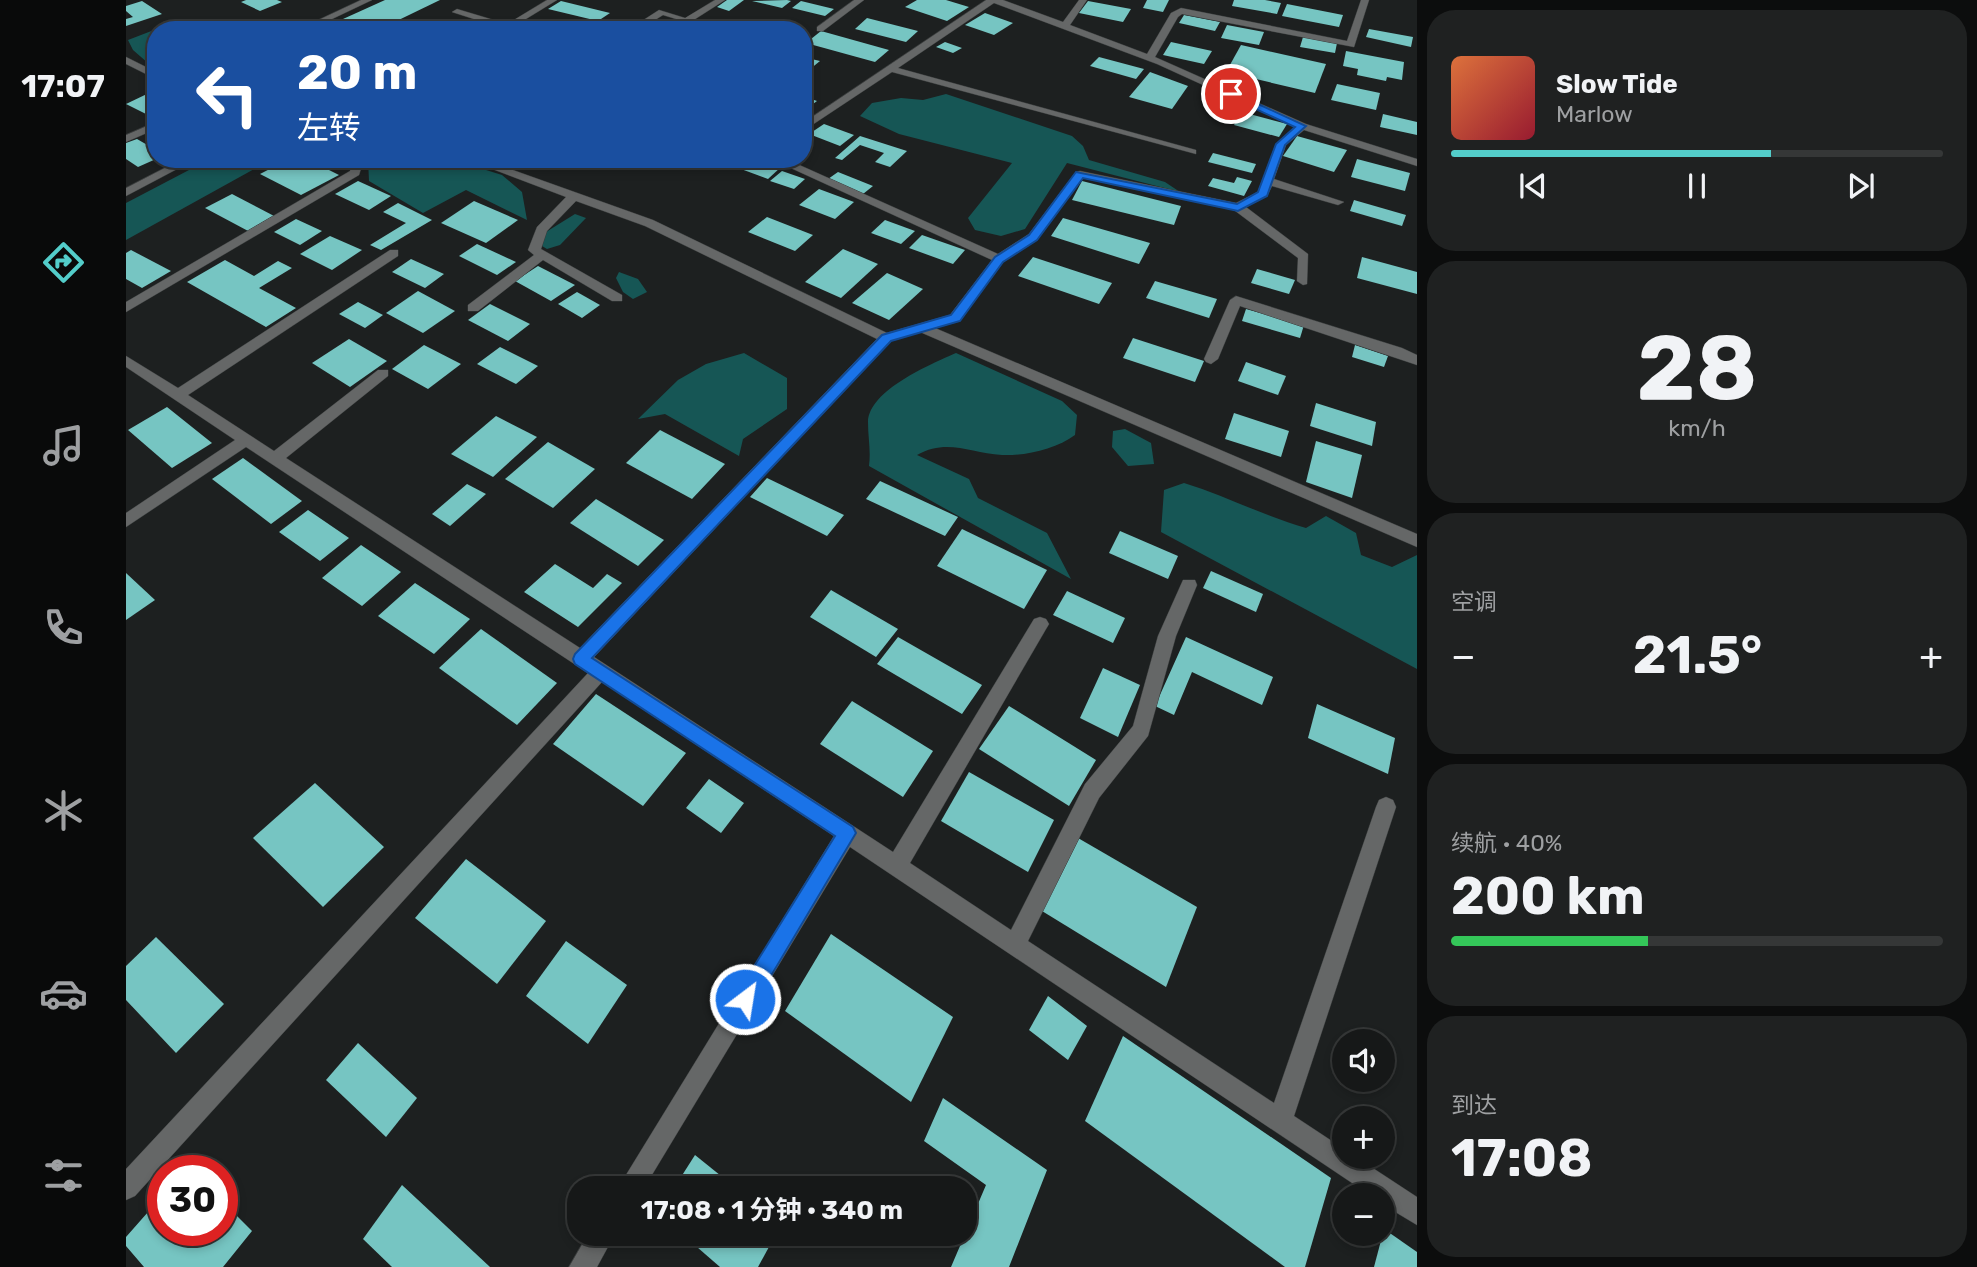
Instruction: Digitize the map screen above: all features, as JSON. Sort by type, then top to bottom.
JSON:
[{"type":"street","points":[[321,21],[368,0]]},
{"type":"street","points":[[518,21],[552,0]]},
{"type":"street","points":[[647,21],[662,12],[685,21],[722,0]]},
{"type":"street","points":[[820,29],[860,0]]},
{"type":"street","points":[[812,122],[994,0],[1149,58],[1301,126],[1417,163]]},
{"type":"street","points":[[1065,26],[1083,0]]},
{"type":"street","points":[[1149,58],[1174,15],[1181,11],[1351,45],[1365,0]]},
{"type":"street","points":[[457,12],[488,21]]},
{"type":"street","points":[[129,64],[147,72]]},
{"type":"street","points":[[891,69],[1192,152]]},
{"type":"street","points":[[1238,207],[1263,194],[1281,144],[1301,126]]},
{"type":"street","points":[[126,139],[147,129]]},
{"type":"street","points":[[126,193],[174,168]]},
{"type":"street","points":[[126,308],[355,173],[356,168]]},
{"type":"street","points":[[496,168],[649,223],[886,338]]},
{"type":"street","points":[[796,168],[999,259]]},
{"type":"street","points":[[581,659],[886,338],[955,318],[999,259],[1033,237],[1080,174],[1238,207],[1304,257],[1303,281]]},
{"type":"street","points":[[1268,181],[1338,202]]},
{"type":"street","points":[[574,196],[541,230],[534,250],[617,298]]},
{"type":"street","points":[[177,395],[394,253]]},
{"type":"street","points":[[473,308],[542,255]]},
{"type":"street","points":[[1211,359],[1236,300],[1397,351],[1417,360]]},
{"type":"street","points":[[922,328],[1417,541]]},
{"type":"street","points":[[126,361],[847,833],[1417,1212]]},
{"type":"street","points":[[274,458],[383,373]]},
{"type":"street","points":[[126,521],[246,440]]},
{"type":"street","points":[[1015,945],[1092,791],[1141,730],[1167,636],[1189,585]]},
{"type":"street","points":[[896,866],[1040,624]]},
{"type":"street","points":[[126,1187],[600,672]]},
{"type":"street","points":[[1280,1122],[1386,807]]},
{"type":"street","points":[[637,1176],[847,833]]},
{"type":"street","points":[[582,1267],[595,1246]]},
{"type":"water","points":[[147,33],[147,62],[133,50],[128,40]]},
{"type":"water","points":[[946,94],[1072,136],[1083,146],[1089,160],[1165,182],[1180,192],[1067,163],[1025,229],[1001,236],[975,230],[968,218],[1012,163],[899,134],[860,116],[872,103],[901,98],[923,100]]},
{"type":"water","points":[[193,168],[256,168],[126,240],[126,203]]},
{"type":"water","points":[[368,168],[480,168],[502,175],[522,192],[527,220],[466,190],[423,213],[369,181]]},
{"type":"water","points":[[575,214],[586,218],[560,245],[547,249],[542,246],[546,232]]},
{"type":"water","points":[[619,272],[638,279],[647,292],[633,299],[623,292],[616,278]]},
{"type":"water","points":[[744,353],[787,378],[787,409],[743,439],[739,456],[665,414],[638,419],[678,380],[706,364]]},
{"type":"water","points":[[956,353],[1062,401],[1077,415],[1075,435],[1050,448],[1021,454],[990,454],[949,447],[928,450],[917,455],[969,479],[978,498],[1047,533],[1071,579],[869,466],[868,422],[871,410],[879,399],[903,380]]},
{"type":"water","points":[[1125,429],[1151,443],[1154,464],[1128,466],[1112,447],[1113,431]]},
{"type":"water","points":[[1184,483],[1306,528],[1326,516],[1356,533],[1361,555],[1392,567],[1417,555],[1417,669],[1161,532],[1164,490]]},
{"type":"building","points":[[385,0],[440,0],[397,21],[343,19]]},
{"type":"building","points":[[727,0],[744,0],[729,11],[717,7]]},
{"type":"building","points":[[917,0],[946,0],[969,7],[947,21],[905,7]]},
{"type":"building","points":[[1147,0],[1169,0],[1163,12],[1143,8]]},
{"type":"building","points":[[1234,0],[1281,3],[1277,14],[1232,6]]},
{"type":"building","points":[[142,1],[162,14],[126,26],[126,19],[133,17],[126,11],[126,6]]},
{"type":"building","points":[[561,1],[610,13],[598,21],[548,9]]},
{"type":"building","points":[[752,1],[791,1],[782,8]]},
{"type":"building","points":[[801,1],[834,9],[825,16],[792,8]]},
{"type":"building","points":[[1088,1],[1131,9],[1123,22],[1079,13]]},
{"type":"building","points":[[241,2],[282,2],[260,11]]},
{"type":"building","points":[[1287,4],[1343,15],[1339,27],[1282,16]]},
{"type":"building","points":[[985,13],[1013,23],[994,35],[965,25]]},
{"type":"building","points":[[1184,15],[1220,22],[1215,31],[1179,23]]},
{"type":"building","points":[[867,18],[918,31],[906,42],[855,29]]},
{"type":"building","points":[[1227,25],[1264,32],[1259,45],[1221,38]]},
{"type":"building","points":[[1369,29],[1413,37],[1411,47],[1366,37]]},
{"type":"building","points":[[821,31],[889,50],[875,62],[812,45],[812,38]]},
{"type":"building","points":[[1303,37],[1337,43],[1335,53],[1300,47]]},
{"type":"building","points":[[945,42],[962,48],[953,53],[936,47]]},
{"type":"building","points":[[1171,42],[1212,51],[1204,64],[1163,55]]},
{"type":"building","points":[[1241,45],[1326,64],[1315,93],[1226,72]]},
{"type":"building","points":[[1346,51],[1404,62],[1402,80],[1387,77],[1386,81],[1357,75],[1358,69],[1343,66]]},
{"type":"building","points":[[1099,57],[1144,69],[1136,79],[1090,66]]},
{"type":"building","points":[[812,59],[820,61],[812,68]]},
{"type":"building","points":[[1150,72],[1188,86],[1172,109],[1129,97]]},
{"type":"building","points":[[1337,84],[1380,93],[1376,110],[1331,100]]},
{"type":"building","points":[[147,94],[147,114],[126,104]]},
{"type":"building","points":[[1242,112],[1287,124],[1279,137],[1234,125]]},
{"type":"building","points":[[1383,114],[1417,122],[1417,135],[1380,127]]},
{"type":"building","points":[[824,124],[854,135],[840,146],[812,135],[812,132]]},
{"type":"building","points":[[860,136],[907,151],[890,167],[875,162],[884,153],[860,145],[842,160],[835,158]]},
{"type":"building","points":[[1297,136],[1347,150],[1334,172],[1283,156]]},
{"type":"building","points":[[137,139],[147,145],[147,163],[138,167],[126,159],[126,143]]},
{"type":"building","points":[[1213,153],[1256,164],[1252,173],[1208,162]]},
{"type":"building","points":[[1357,159],[1410,173],[1405,191],[1351,177]]},
{"type":"building","points":[[272,168],[325,168],[339,175],[301,195],[260,174]]},
{"type":"building","points":[[738,168],[780,168],[768,179]]},
{"type":"building","points":[[782,171],[805,179],[794,189],[770,181]]},
{"type":"building","points":[[838,172],[873,186],[863,194],[828,179]]},
{"type":"building","points":[[1237,177],[1252,181],[1244,196],[1208,186],[1213,178],[1234,183]]},
{"type":"building","points":[[358,181],[391,196],[369,210],[335,194]]},
{"type":"building","points":[[1082,181],[1181,206],[1174,225],[1072,200]]},
{"type":"building","points":[[819,189],[854,202],[835,219],[799,205]]},
{"type":"building","points":[[232,194],[276,217],[250,232],[205,208]]},
{"type":"building","points":[[1354,200],[1406,215],[1402,226],[1350,211]]},
{"type":"building","points":[[474,201],[518,220],[486,243],[441,223]]},
{"type":"building","points":[[398,203],[432,220],[381,250],[370,245],[406,223],[383,212]]},
{"type":"building","points":[[767,217],[813,235],[795,251],[748,232]]},
{"type":"building","points":[[1063,218],[1150,243],[1139,264],[1051,236]]},
{"type":"building","points":[[296,219],[322,231],[300,245],[274,232]]},
{"type":"building","points":[[885,220],[915,231],[901,244],[871,233]]},
{"type":"building","points":[[922,235],[965,250],[953,264],[909,248]]},
{"type":"building","points":[[330,236],[362,250],[332,270],[300,254]]},
{"type":"building","points":[[477,244],[516,262],[497,275],[459,256]]},
{"type":"building","points":[[843,249],[878,264],[841,298],[805,282]]},
{"type":"building","points":[[131,250],[171,271],[142,288],[126,279],[126,253]]},
{"type":"building","points":[[1033,257],[1112,283],[1099,304],[1018,276]]},
{"type":"building","points":[[1362,257],[1417,272],[1417,294],[1357,278]]},
{"type":"building","points":[[411,259],[444,274],[425,288],[392,272]]},
{"type":"building","points":[[225,260],[254,276],[278,261],[292,268],[259,288],[296,308],[266,327],[187,282]]},
{"type":"building","points":[[538,266],[575,285],[551,301],[515,281]]},
{"type":"building","points":[[1257,269],[1295,280],[1289,294],[1251,283]]},
{"type":"building","points":[[887,273],[923,289],[889,320],[852,303]]},
{"type":"building","points":[[1155,281],[1217,299],[1209,318],[1146,298]]},
{"type":"building","points":[[418,291],[455,311],[423,333],[386,313]]},
{"type":"building","points":[[577,292],[600,305],[582,318],[558,304]]},
{"type":"building","points":[[358,302],[383,315],[365,328],[339,314]]},
{"type":"building","points":[[490,304],[530,324],[508,341],[468,320]]},
{"type":"building","points":[[1246,309],[1304,325],[1300,338],[1242,321]]},
{"type":"building","points":[[1133,338],[1204,361],[1195,382],[1123,358]]},
{"type":"building","points":[[349,339],[387,361],[350,387],[312,363]]},
{"type":"building","points":[[424,345],[461,364],[428,389],[392,369]]},
{"type":"building","points":[[1355,345],[1388,356],[1384,367],[1352,357]]},
{"type":"building","points":[[500,347],[538,366],[516,384],[477,364]]},
{"type":"building","points":[[1246,362],[1286,376],[1278,395],[1238,381]]},
{"type":"building","points":[[1316,403],[1376,422],[1372,446],[1310,426]]},
{"type":"building","points":[[167,407],[212,443],[172,468],[128,430]]},
{"type":"building","points":[[1234,413],[1289,431],[1281,457],[1225,439]]},
{"type":"building","points":[[496,416],[537,437],[493,477],[451,454]]},
{"type":"building","points":[[660,430],[725,464],[692,499],[626,463]]},
{"type":"building","points":[[1316,441],[1362,455],[1352,498],[1306,482]]},
{"type":"building","points":[[548,442],[595,469],[553,508],[505,479]]},
{"type":"building","points":[[243,458],[302,501],[271,524],[212,479]]},
{"type":"building","points":[[767,478],[844,515],[827,536],[750,497]]},
{"type":"building","points":[[880,481],[958,517],[945,536],[866,499]]},
{"type":"building","points":[[467,484],[486,494],[450,526],[432,514]]},
{"type":"building","points":[[596,499],[664,540],[638,566],[570,523]]},
{"type":"building","points":[[308,510],[349,538],[320,561],[279,532]]},
{"type":"building","points":[[962,529],[1047,570],[1024,609],[937,566]]},
{"type":"building","points":[[1120,531],[1178,556],[1168,579],[1109,553]]},
{"type":"building","points":[[361,545],[401,572],[362,606],[322,578]]},
{"type":"building","points":[[555,564],[593,588],[607,574],[622,583],[578,627],[524,592]]},
{"type":"building","points":[[1211,571],[1263,594],[1256,612],[1203,588]]},
{"type":"building","points":[[126,573],[155,600],[126,620]]},
{"type":"building","points":[[415,583],[470,619],[434,654],[378,616]]},
{"type":"building","points":[[831,590],[898,629],[876,657],[810,617]]},
{"type":"building","points":[[1067,591],[1125,618],[1113,643],[1053,615]]},
{"type":"building","points":[[481,629],[557,683],[517,725],[439,668]]},
{"type":"building","points":[[898,637],[982,685],[962,714],[877,664]]},
{"type":"building","points":[[1186,637],[1273,677],[1262,705],[1192,672],[1174,715],[1155,706]]},
{"type":"building","points":[[1103,668],[1140,685],[1118,737],[1080,718]]},
{"type":"building","points":[[596,694],[686,753],[643,806],[553,744]]},
{"type":"building","points":[[852,701],[933,751],[903,797],[820,744]]},
{"type":"building","points":[[1317,704],[1395,738],[1388,774],[1308,738]]},
{"type":"building","points":[[1009,706],[1096,760],[1069,806],[979,749]]},
{"type":"building","points":[[969,772],[1054,820],[1028,872],[941,821]]},
{"type":"building","points":[[709,779],[744,803],[721,833],[686,808]]},
{"type":"building","points":[[315,783],[384,847],[323,907],[253,838]]},
{"type":"building","points":[[1078,838],[1197,907],[1166,987],[1042,911]]},
{"type":"building","points":[[466,859],[546,921],[497,984],[415,918]]},
{"type":"building","points":[[831,934],[953,1017],[911,1102],[785,1011]]},
{"type":"building","points":[[156,937],[224,1004],[176,1053],[126,1000],[126,966]]},
{"type":"building","points":[[566,941],[627,985],[588,1044],[526,996]]},
{"type":"building","points":[[1048,996],[1087,1026],[1068,1060],[1029,1030]]},
{"type":"building","points":[[1123,1036],[1331,1178],[1305,1267],[1285,1267],[1085,1121]]},
{"type":"building","points":[[358,1043],[417,1098],[386,1137],[326,1080]]},
{"type":"building","points":[[943,1098],[1047,1170],[1009,1267],[951,1267],[960,1246],[977,1246],[977,1206],[986,1185],[977,1176],[924,1141]]},
{"type":"building","points":[[695,1155],[721,1176],[682,1176]]},
{"type":"building","points":[[402,1185],[490,1267],[392,1267],[363,1239]]},
{"type":"building","points":[[147,1213],[147,1246],[238,1246],[238,1217],[252,1231],[223,1267],[144,1267],[126,1246],[126,1237]]},
{"type":"building","points":[[1395,1237],[1417,1252],[1417,1267],[1374,1267],[1380,1246],[1395,1246]]},
{"type":"building","points":[[696,1246],[769,1246],[758,1267],[720,1267]]},
{"type":"route","points":[[745,999],[847,833],[581,659],[886,338],[955,318],[999,259],[1033,237],[1080,174],[1238,207],[1263,194],[1281,144],[1301,126],[1231,94]]}]
